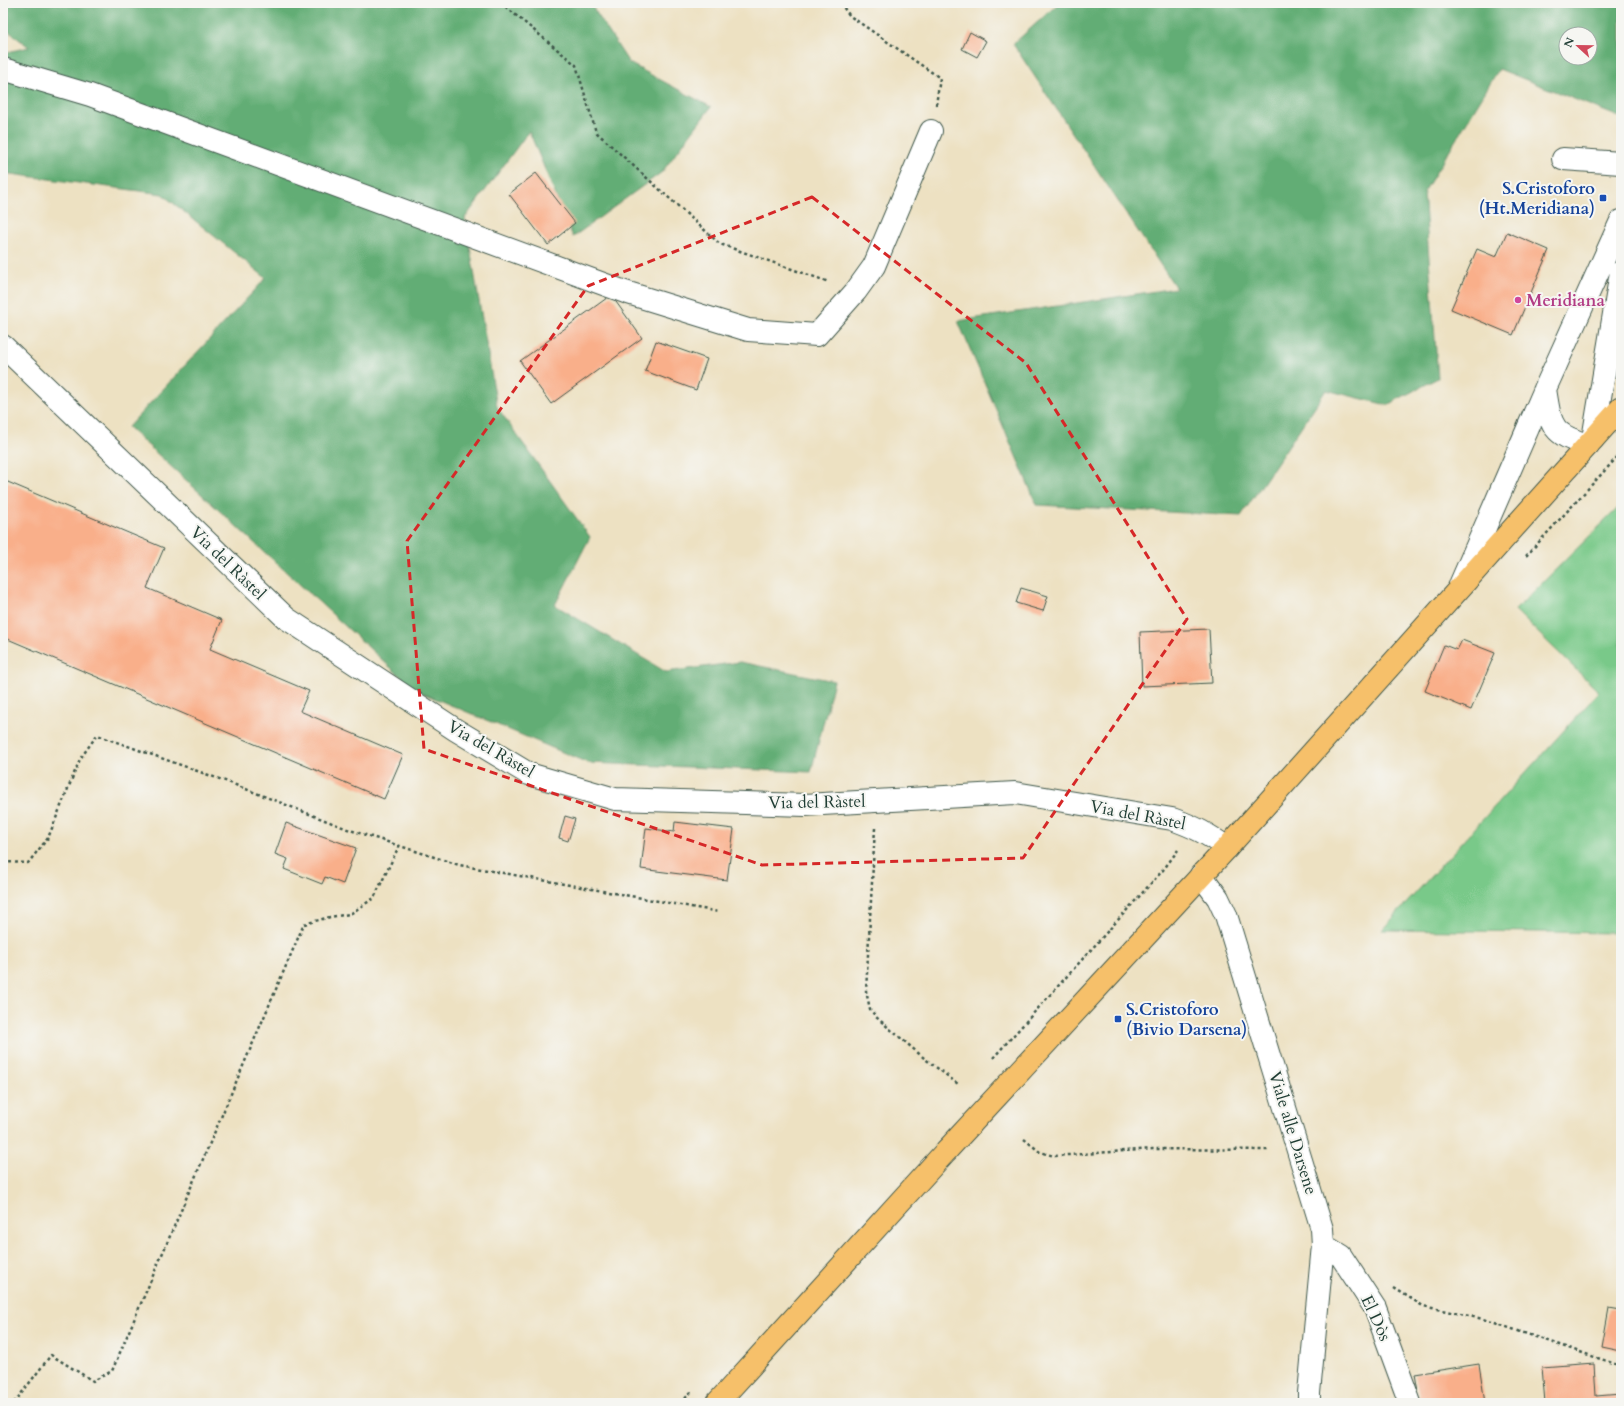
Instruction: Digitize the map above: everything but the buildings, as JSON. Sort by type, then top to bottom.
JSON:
[{"type":"main road","points":[[717,1403],[947,1150],[1227,848],[1621,408]]},
{"type":"street","points":[[3,69],[90,95],[625,292],[748,330],[817,335],[856,291],[874,266],[931,131]]},
{"type":"street","points":[[1563,159],[1621,163]]},
{"type":"street","points":[[1457,591],[1545,389],[1621,221]]},
{"type":"street","points":[[1545,389],[1550,419],[1559,433],[1573,441],[1590,442],[1620,282]]},
{"type":"street","name":"Via del Ràstel","points":[[3,346],[286,618],[456,730],[529,774],[615,799],[805,805],[1015,793],[1172,820],[1201,830],[1227,848]]},
{"type":"street","name":"Viale alle Darsene","points":[[1201,875],[1218,898],[1226,915],[1322,1230],[1323,1245],[1309,1403]]},
{"type":"street","name":"El Dòs","points":[[1323,1245],[1340,1256],[1375,1308],[1410,1403]]},
{"type":"path","points":[[501,3],[576,65],[596,132],[720,244],[856,291]]},
{"type":"path","points":[[840,3],[850,16],[940,78],[931,131]]},
{"type":"path","points":[[3,862],[28,863],[48,838],[80,759],[97,735],[228,782],[350,830],[459,865],[719,912]]},
{"type":"path","points":[[876,801],[866,991],[870,1009],[876,1017],[924,1058],[958,1084]]},
{"type":"path","points":[[14,1403],[51,1355],[93,1381],[112,1371],[304,924],[330,917],[350,914],[374,898],[399,846]]},
{"type":"path","points":[[1024,1139],[1040,1152],[1054,1156],[1154,1149],[1298,1150]]},
{"type":"path","points":[[1393,1286],[1423,1306],[1483,1319],[1621,1366]]},
{"type":"highlighted area","points":[[812,197],[1026,363],[1187,619],[1023,858],[762,865],[424,749],[407,541],[588,286]]},
{"type":"green space","points":[[3,3],[590,3],[629,63],[711,107],[662,172],[573,237],[529,131],[465,218],[497,407],[590,537],[555,605],[666,672],[740,662],[834,681],[811,772],[588,763],[415,690],[128,427],[266,278],[162,194],[3,173],[3,53],[29,47],[3,27]]},
{"type":"green space","points":[[1059,3],[1621,3],[1621,115],[1619,117],[1499,69],[1424,192],[1438,378],[1387,405],[1326,390],[1241,516],[1037,505],[958,321],[1176,288],[1013,44]]},
{"type":"green space","points":[[1621,505],[1621,933],[1382,930],[1599,692],[1515,610]]},
{"type":"place","name":"S.Cristoforo (Ht.Meridiana)","points":[[1603,198]]},
{"type":"place","name":"Meridiana","points":[[1518,300]]},
{"type":"place","name":"S.Cristoforo (Bivio Darsena)","points":[[1118,1019]]}]
